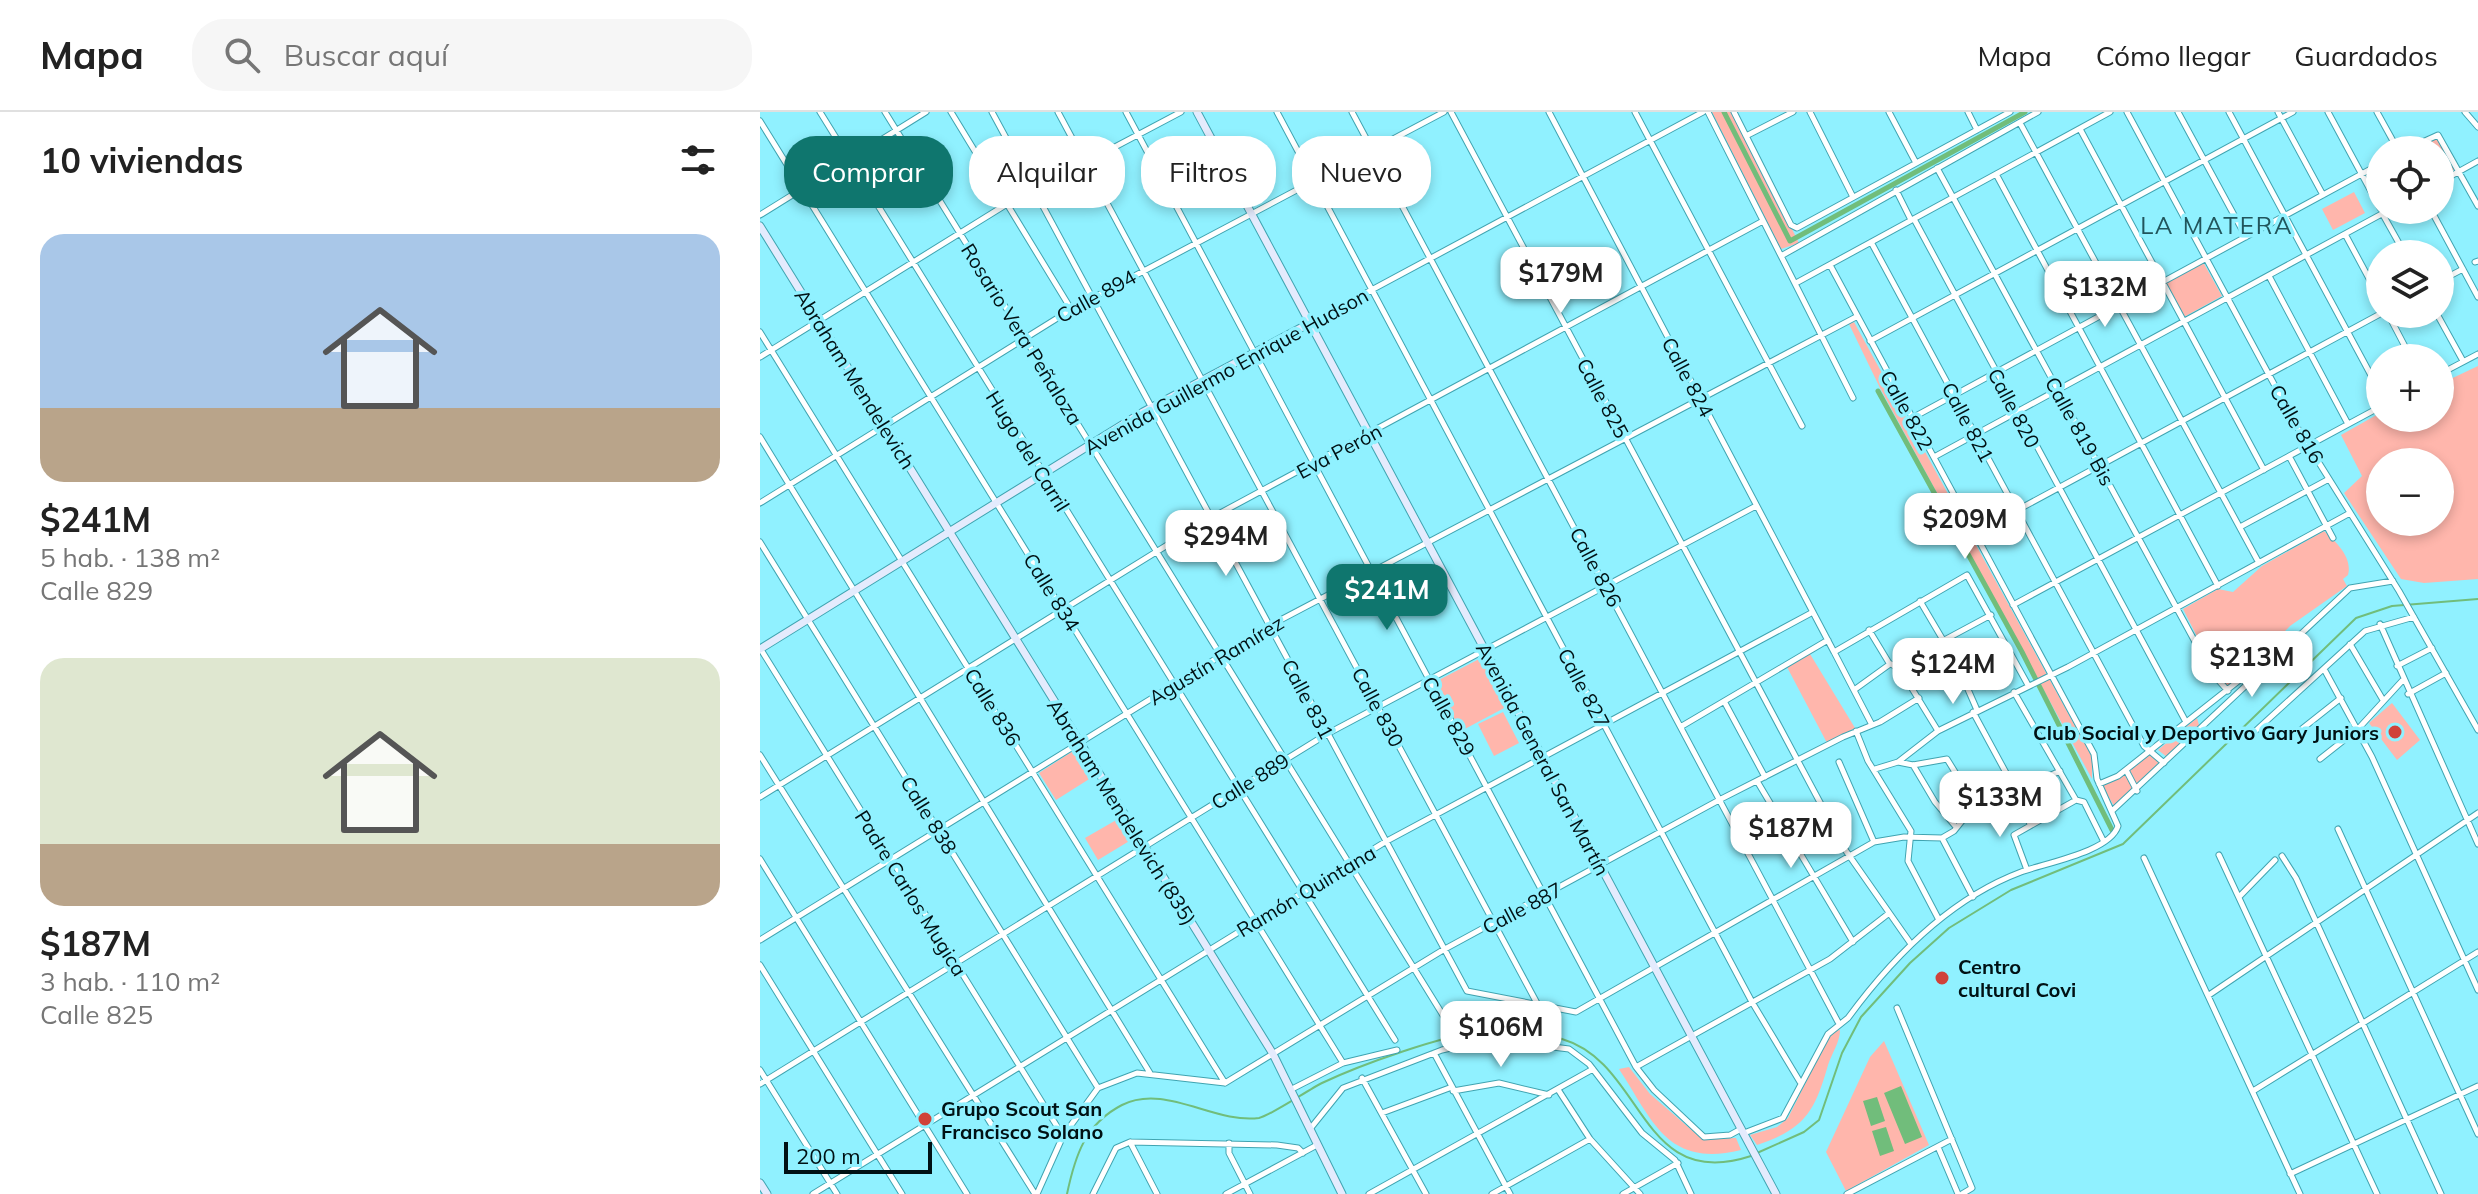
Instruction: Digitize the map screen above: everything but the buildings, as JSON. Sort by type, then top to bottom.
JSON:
[{"type":"street","name":"Hugo del Carril","points":[[820,112],[835,136]]},
{"type":"street","name":"Rosario Vera Peñaloza","points":[[885,112],[1449,1025]]},
{"type":"street","points":[[887,136],[926,112]]},
{"type":"street","points":[[951,112],[969,142]]},
{"type":"street","name":"Calle 831","points":[[992,112],[1005,136]]},
{"type":"street","name":"Calle 830","points":[[1058,112],[1071,136]]},
{"type":"street","name":"Calle 829","points":[[1126,112],[1636,1067],[1654,1090],[1704,1137],[1744,1134]]},
{"type":"street","points":[[1125,142],[1181,112]]},
{"type":"street","name":"Avenida General San Martín","points":[[1197,112],[1776,1194]]},
{"type":"street","name":"Calle 827","points":[[1277,112],[1292,140]]},
{"type":"street","name":"Calle 826","points":[[1352,112],[1365,136]]},
{"type":"street","name":"Calle 894","points":[[1397,136],[1444,112]]},
{"type":"street","name":"Calle 825","points":[[1451,112],[1683,545],[1754,685],[1850,857],[1911,944]]},
{"type":"street","name":"Calle 824","points":[[1549,112],[1834,652]]},
{"type":"street","points":[[1635,112],[1802,426]]},
{"type":"street","name":"Avenida Guillermo Enrique Hudson","points":[[760,648],[1151,408],[1705,112]]},
{"type":"street","name":"Calle 822","points":[[1705,112],[1853,398]]},
{"type":"street","points":[[1734,112],[1794,228],[2010,112]]},
{"type":"street","points":[[1746,136],[1793,112]]},
{"type":"street","points":[[1810,112],[1853,197]]},
{"type":"street","points":[[1889,112],[1916,163]]},
{"type":"street","points":[[1968,112],[1977,130]]},
{"type":"street","points":[[1781,256],[2038,112]]},
{"type":"street","points":[[1796,283],[2110,112]]},
{"type":"street","name":"Calle 816","points":[[2127,112],[2308,445],[2399,591],[2478,730]]},
{"type":"street","points":[[2178,112],[2246,237]]},
{"type":"street","points":[[2229,112],[2366,366]]},
{"type":"street","points":[[1870,341],[2205,160],[2279,115],[2293,112]]},
{"type":"street","points":[[2328,112],[2366,182]]},
{"type":"street","points":[[2377,112],[2390,136]]},
{"type":"street","points":[[2465,112],[2478,127]]},
{"type":"street","points":[[2279,115],[2323,195]]},
{"type":"street","name":"Calle 834","points":[[760,121],[784,159]]},
{"type":"street","points":[[2020,123],[2259,563]]},
{"type":"street","points":[[2080,129],[2264,470]]},
{"type":"street","points":[[2454,175],[2478,161]]},
{"type":"street","points":[[2454,163],[2478,206]]},
{"type":"street","name":"Calle 819 Bis","points":[[1937,168],[2219,685],[2228,691]]},
{"type":"street","points":[[1912,418],[2366,171]]},
{"type":"street","points":[[1996,174],[2218,586]]},
{"type":"street","name":"Calle 820","points":[[1896,190],[2186,722]]},
{"type":"street","name":"Calle 894","points":[[760,503],[1072,309],[1292,191]]},
{"type":"street","points":[[760,215],[784,200]]},
{"type":"street","name":"Calle 834","points":[[814,208],[1343,1063]]},
{"type":"street","name":"Hugo del Carril","points":[[880,208],[1395,1040]]},
{"type":"street","points":[[760,357],[1001,208]]},
{"type":"street","points":[[1009,208],[1072,309]]},
{"type":"street","name":"Calle 831","points":[[1044,208],[1465,989],[1538,1006]]},
{"type":"street","name":"Calle 830","points":[[1110,208],[1538,1006]]},
{"type":"street","name":"Calle 827","points":[[1328,208],[1752,1002],[1800,1082]]},
{"type":"street","name":"Calle 826","points":[[1403,208],[1838,1022]]},
{"type":"street","name":"Eva Perón","points":[[760,797],[1211,518],[1490,371],[1763,221]]},
{"type":"street","points":[[1934,457],[2366,221]]},
{"type":"street","points":[[2439,224],[2478,297]]},
{"type":"street","name":"Abraham Mendelevich","points":[[760,226],[949,533]]},
{"type":"street","points":[[2345,234],[2366,273]]},
{"type":"street","name":"Calle 821","points":[[1871,242],[2092,653],[2148,750],[2164,763]]},
{"type":"street","name":"Calle 822","points":[[1830,265],[2094,754],[2099,784],[2113,810]]},
{"type":"street","points":[[2454,274],[2463,269]]},
{"type":"street","points":[[2269,276],[2348,424]]},
{"type":"street","name":"Agustín Ramírez","points":[[760,940],[1269,626],[1856,317]]},
{"type":"street","points":[[1975,533],[2366,322]]},
{"type":"street","points":[[2445,328],[2463,361]]},
{"type":"street","name":"Calle 836","points":[[760,332],[1225,1083]]},
{"type":"street","points":[[2454,366],[2478,354]]},
{"type":"street","points":[[2013,605],[2366,414]]},
{"type":"street","points":[[760,437],[1150,1073]]},
{"type":"street","points":[[2289,456],[2333,538]]},
{"type":"street","points":[[2240,527],[2329,479]]},
{"type":"street","name":"Calle 889","points":[[763,1082],[1327,734],[1756,506]]},
{"type":"street","points":[[1875,769],[1898,762],[1938,731],[2092,653],[2350,513]]},
{"type":"street","name":"Abraham Mendelevich (835)","points":[[949,533],[1273,1054],[1290,1092]]},
{"type":"street","name":"Calle 838","points":[[760,542],[1098,1088]]},
{"type":"street","points":[[1872,725],[1834,652],[1966,575],[2030,684]]},
{"type":"street","points":[[1744,1134],[1783,1118],[1800,1082],[1838,1022],[1848,1018],[1911,944],[1939,920],[1973,897],[2027,870],[2104,842],[2117,830],[2113,810],[2137,791],[2350,588],[2393,581]]},
{"type":"street","points":[[1920,601],[1945,641],[2030,824]]},
{"type":"street","name":"Ramón Quintana","points":[[813,1194],[1385,842],[1813,612]]},
{"type":"street","points":[[1854,690],[1893,665],[1991,615]]},
{"type":"street","points":[[2251,735],[2350,644],[2380,624],[2414,617]]},
{"type":"street","points":[[2380,624],[2402,681],[2478,844]]},
{"type":"street","points":[[1869,630],[1919,698],[1938,731]]},
{"type":"street","points":[[1682,726],[1828,640]]},
{"type":"street","points":[[2350,644],[2383,700]]},
{"type":"street","name":"Padre Carlos Mugica","points":[[760,648],[1063,1136]]},
{"type":"street","points":[[2397,666],[2432,648]]},
{"type":"street","points":[[2099,784],[2126,770],[2251,670],[2262,669]]},
{"type":"street","points":[[2324,669],[2358,729],[2478,990]]},
{"type":"street","points":[[2408,694],[2446,673]]},
{"type":"street","points":[[2320,759],[2358,729],[2402,681]]},
{"type":"street","points":[[2014,692],[2076,800]]},
{"type":"street","name":"Calle 887","points":[[1225,1083],[1443,950],[1721,799],[1872,725],[1919,698]]},
{"type":"street","points":[[2298,732],[2341,698]]},
{"type":"street","points":[[1725,703],[1765,777]]},
{"type":"street","points":[[2198,715],[2205,723]]},
{"type":"street","points":[[1856,731],[1868,761],[1906,822],[1911,838],[1910,865],[1939,920]]},
{"type":"street","points":[[760,755],[972,1097],[1036,1194]]},
{"type":"street","points":[[1898,762],[1913,765],[1950,760],[1974,804]]},
{"type":"street","points":[[1839,762],[1874,842]]},
{"type":"street","points":[[1913,765],[1935,802],[1956,827]]},
{"type":"street","points":[[2126,770],[2137,791]]},
{"type":"street","points":[[1538,1006],[1571,1013],[1716,934],[1874,842],[1942,838],[1956,827],[1974,804],[2060,771]]},
{"type":"street","points":[[1757,781],[1853,942]]},
{"type":"street","points":[[2027,870],[2014,835],[2076,800],[2084,802],[2104,842]]},
{"type":"street","points":[[2209,995],[2478,813]]},
{"type":"street","points":[[2338,829],[2478,1134]]},
{"type":"street","points":[[1942,838],[1973,897]]},
{"type":"street","points":[[2219,855],[2377,1194]]},
{"type":"street","points":[[2282,856],[2441,1194]]},
{"type":"street","points":[[2144,858],[2300,1194]]},
{"type":"street","points":[[760,859],[967,1194]]},
{"type":"street","points":[[2239,897],[2275,860]]},
{"type":"street","points":[[1636,1067],[1811,970],[1888,914]]},
{"type":"street","points":[[2253,1091],[2478,952]]},
{"type":"street","points":[[760,965],[902,1194]]},
{"type":"street","points":[[1897,1008],[1972,1188],[1960,1194],[1937,1147]]},
{"type":"street","points":[[1309,1129],[1336,1093],[1362,1078],[1434,1053],[1482,1039],[1569,1049],[1593,1069],[1632,1122],[1678,1163],[1691,1194]]},
{"type":"street","points":[[1342,1194],[1290,1092],[1343,1063],[1397,1050]]},
{"type":"street","points":[[1434,1053],[1510,1194]]},
{"type":"street","points":[[1369,1194],[1559,1091],[1593,1069]]},
{"type":"street","points":[[760,1070],[763,1082],[837,1194]]},
{"type":"street","points":[[1036,1194],[1063,1136],[1098,1088],[1132,1073],[1150,1073],[1215,1085],[1225,1083]]},
{"type":"street","points":[[1362,1078],[1426,1194]]},
{"type":"street","points":[[1382,1113],[1452,1089],[1499,1083],[1550,1095]]},
{"type":"street","points":[[2290,1174],[2478,1086]]},
{"type":"street","points":[[1559,1091],[1590,1139],[1640,1194]]},
{"type":"street","points":[[1492,1194],[1590,1139]]},
{"type":"street","points":[[1850,1193],[1952,1139]]},
{"type":"street","points":[[1093,1194],[1116,1148],[1130,1142],[1295,1147],[1303,1153]]},
{"type":"street","points":[[1130,1142],[1157,1194]]},
{"type":"street","points":[[1229,1143],[1229,1153],[1250,1194]]},
{"type":"street","points":[[1226,1194],[1317,1145]]},
{"type":"street","points":[[1623,1194],[1678,1163]]},
{"type":"street","points":[[760,1183],[767,1194]]},
{"type":"shaded area","points":[[1712,112],[1733,112],[1799,243],[1781,249]]},
{"type":"shaded area","points":[[2354,192],[2365,213],[2333,230],[2322,209]]},
{"type":"shaded area","points":[[2203,262],[2222,296],[2184,317],[2165,283]]},
{"type":"shaded area","points":[[1854,322],[2092,757],[2092,779],[1880,388],[1849,324]]},
{"type":"shaded area","points":[[2478,366],[2478,579],[2424,583],[2401,579],[2372,536],[2454,536],[2454,448],[2366,448],[2366,526],[2344,493],[2362,476],[2341,435],[2366,421],[2366,432],[2454,432],[2454,377]]},
{"type":"shaded area","points":[[2324,531],[2346,556],[2349,568],[2348,575],[2343,579],[2347,586],[2290,626],[2234,684],[2226,686],[2219,680],[2183,609],[2218,589],[2233,592],[2262,566]]},
{"type":"shaded area","points":[[1810,654],[1855,728],[1827,743],[1787,667]]},
{"type":"shaded area","points":[[1483,657],[1508,706],[1461,731],[1435,682]]},
{"type":"shaded area","name":"Club Social y Deportivo Gary Juniors","points":[[2392,703],[2420,740],[2397,760],[2369,723]]},
{"type":"shaded area","points":[[1503,712],[1519,743],[1494,756],[1478,724]]},
{"type":"shaded area","points":[[2197,718],[2199,725],[2167,757],[2158,750]]},
{"type":"shaded area","points":[[1076,749],[1094,776],[1056,800],[1039,773]]},
{"type":"shaded area","points":[[2148,752],[2163,763],[2137,787],[2128,771]]},
{"type":"shaded area","points":[[2125,772],[2134,790],[2114,806],[2101,784]]},
{"type":"shaded area","points":[[1118,819],[1131,840],[1098,860],[1085,838]]},
{"type":"shaded area","points":[[1840,1030],[1818,1095],[1806,1116],[1787,1132],[1757,1145],[1750,1135],[1777,1127],[1788,1118],[1831,1032]]},
{"type":"shaded area","points":[[1884,1041],[1929,1145],[1846,1191],[1826,1152],[1870,1057]]},
{"type":"shaded area","points":[[1629,1067],[1650,1094],[1702,1139],[1736,1138],[1741,1150],[1716,1154],[1696,1152],[1679,1146],[1665,1136],[1619,1069]]},
{"type":"shaded area","points":[[1901,1086],[1922,1137],[1905,1144],[1884,1093]]},
{"type":"shaded area","points":[[1877,1097],[1885,1121],[1871,1126],[1863,1101]]},
{"type":"shaded area","points":[[1886,1127],[1894,1151],[1880,1156],[1872,1131]]},
{"type":"waterway","points":[[1724,112],[1790,241],[2025,112]]},
{"type":"waterway","points":[[1878,391],[2022,652],[2112,830]]},
{"type":"waterway","points":[[1757,1153],[1804,1132],[1819,1120],[1842,1053],[1861,1017],[1910,963],[1949,928],[2011,890],[2123,844],[2356,618],[2392,606],[2478,599]]},
{"type":"waterway","points":[[1067,1194],[1078,1154],[1090,1131],[1122,1105],[1138,1099],[1155,1099],[1225,1115],[1259,1118],[1322,1083],[1379,1060],[1447,1038],[1493,1030],[1562,1039],[1589,1052],[1611,1073],[1664,1142],[1686,1157],[1714,1163],[1751,1156]]},
{"type":"place","name":"Club Social y Deportivo Gary Juniors","points":[[2395,732]]},
{"type":"place","name":"Centro cultural Covi","points":[[1942,978]]},
{"type":"place","name":"Grupo Scout San Francisco Solano","points":[[925,1119]]},
{"type":"district","name":"LA MATERA","points":[[2217,225]]}]
